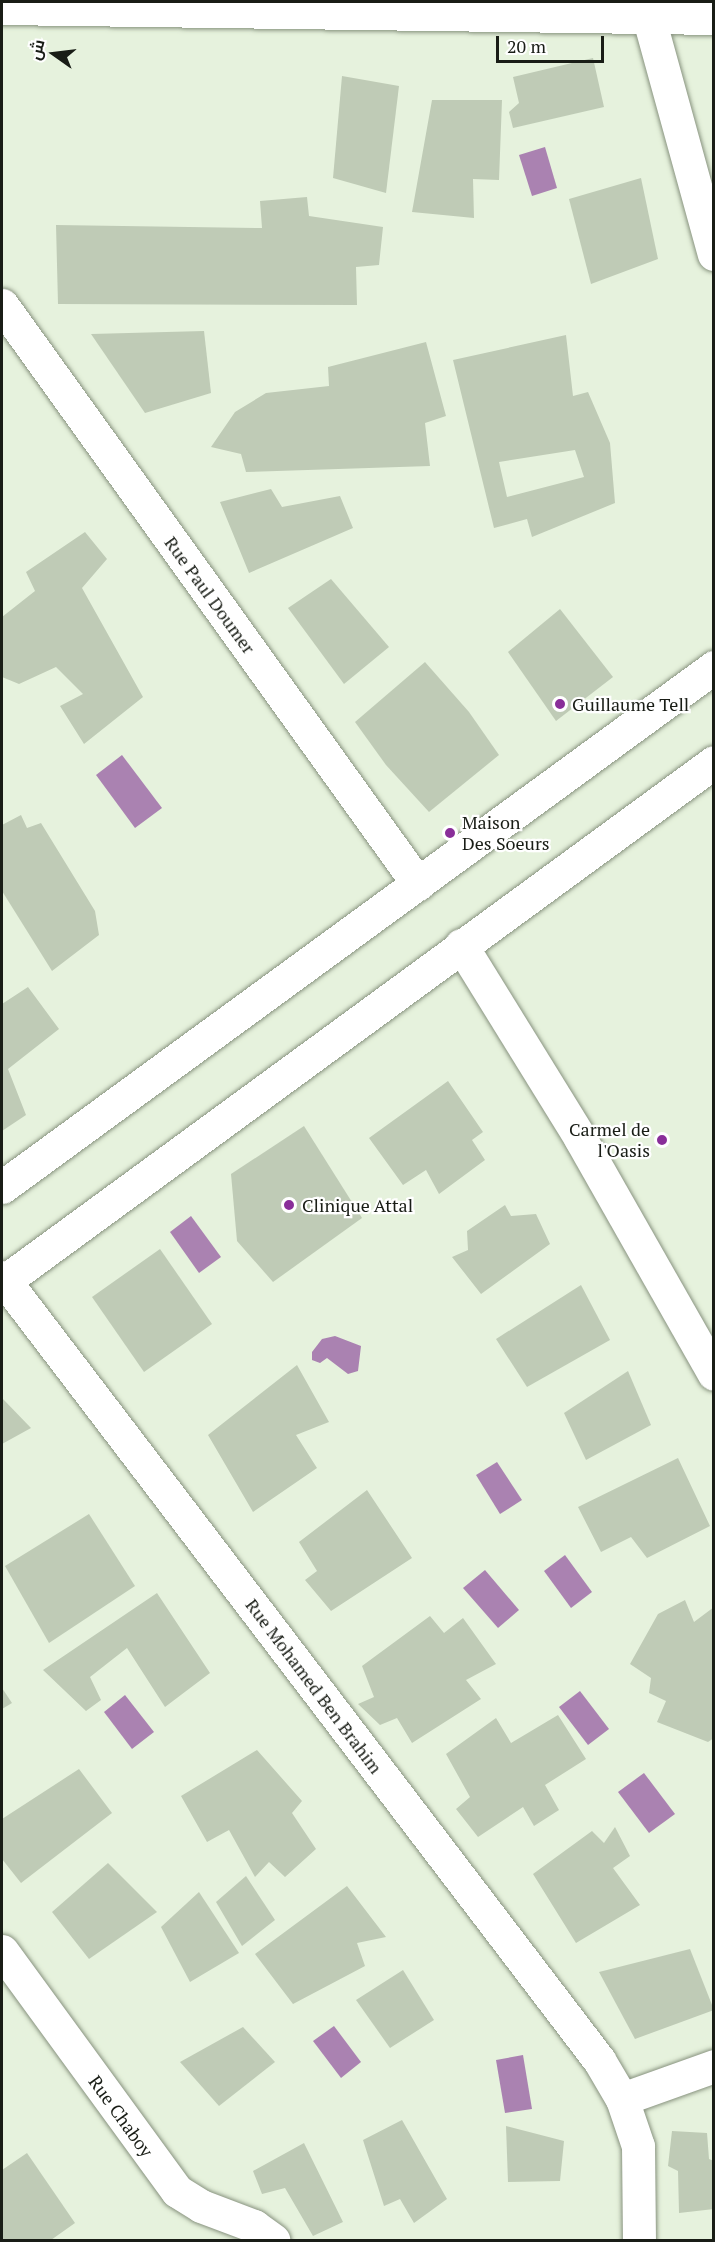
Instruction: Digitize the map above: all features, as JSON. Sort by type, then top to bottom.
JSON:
[{"type":"street","points":[[2,8],[650,8],[714,18]]},
{"type":"street","points":[[650,8],[714,254]]},
{"type":"street","name":"Rue Paul Doumer","points":[[2,305],[418,884]]},
{"type":"street","points":[[2,1187],[714,667]]},
{"type":"street","points":[[2,1280],[714,762]]},
{"type":"street","points":[[461,945],[580,1138],[714,1374]]},
{"type":"street","name":"Rue Mohamed Ben Brahim","points":[[2,1280],[536,1976],[622,2099],[638,2146],[639,2241]]},
{"type":"street","name":"Rue Chaboy","points":[[2,1951],[177,2191],[201,2206],[254,2226],[273,2241]]},
{"type":"street","points":[[622,2099],[714,2066]]},
{"type":"shaded area","points":[[545,147],[557,188],[532,196],[519,155]]},
{"type":"shaded area","points":[[122,755],[162,808],[135,828],[96,775]]},
{"type":"shaded area","points":[[191,1216],[221,1257],[199,1273],[170,1232]]},
{"type":"shaded area","points":[[335,1336],[361,1346],[358,1371],[348,1374],[327,1358],[320,1363],[312,1360],[312,1352],[322,1339]]},
{"type":"shaded area","points":[[497,1462],[522,1500],[500,1514],[476,1475]]},
{"type":"shaded area","points":[[565,1555],[592,1592],[571,1608],[544,1571]]},
{"type":"shaded area","points":[[485,1570],[519,1610],[498,1628],[463,1588]]},
{"type":"shaded area","points":[[580,1691],[609,1729],[588,1745],[559,1707]]},
{"type":"shaded area","points":[[125,1695],[154,1732],[132,1749],[104,1712]]},
{"type":"shaded area","points":[[644,1773],[675,1814],[649,1833],[618,1792]]},
{"type":"shaded area","points":[[334,2026],[361,2062],[341,2078],[313,2041]]},
{"type":"shaded area","points":[[523,2055],[532,2109],[505,2113],[496,2060]]},
{"type":"building","points":[[593,58],[604,107],[513,128],[509,112],[519,103],[513,77]]},
{"type":"building","points":[[342,76],[399,86],[386,193],[333,178]]},
{"type":"building","points":[[432,100],[502,100],[499,180],[473,179],[474,218],[412,212]]},
{"type":"building","points":[[641,178],[658,259],[591,284],[569,199]]},
{"type":"building","points":[[307,197],[309,216],[383,227],[379,265],[356,267],[357,305],[58,304],[56,225],[262,228],[260,201]]},
{"type":"building","points":[[204,331],[211,393],[145,413],[91,334]]},
{"type":"building","points":[[566,335],[573,396],[588,392],[610,443],[615,503],[532,537],[527,519],[494,528],[453,360]],"holes":[[[575,450],[584,477],[507,497],[499,462]]]},
{"type":"building","points":[[426,342],[446,416],[425,423],[430,466],[246,472],[241,454],[211,447],[235,412],[266,393],[329,386],[328,367]]},
{"type":"building","points":[[271,489],[282,507],[340,496],[353,528],[249,573],[220,502]]},
{"type":"building","points":[[85,532],[107,559],[82,588],[143,697],[84,744],[60,706],[83,694],[56,667],[19,684],[2,677],[2,617],[35,591],[26,572]]},
{"type":"building","points":[[331,579],[389,647],[344,684],[288,608]]},
{"type":"building","points":[[560,609],[613,677],[556,721],[508,652]]},
{"type":"building","points":[[425,662],[469,712],[499,755],[429,812],[386,765],[355,722]]},
{"type":"building","points":[[21,815],[27,828],[41,823],[95,911],[99,935],[52,971],[2,891],[2,825]]},
{"type":"building","points":[[28,987],[59,1029],[8,1069],[26,1115],[2,1131],[2,1004]]},
{"type":"building","points":[[448,1081],[483,1132],[472,1140],[485,1160],[439,1194],[426,1170],[403,1185],[369,1138]]},
{"type":"building","points":[[304,1126],[362,1218],[273,1282],[237,1241],[231,1174]]},
{"type":"building","points":[[505,1205],[511,1216],[536,1214],[550,1244],[481,1294],[452,1257],[468,1250],[467,1231]]},
{"type":"building","points":[[160,1249],[212,1324],[144,1372],[92,1297]]},
{"type":"building","points":[[581,1285],[610,1340],[527,1387],[496,1339]]},
{"type":"building","points":[[297,1365],[329,1422],[296,1435],[317,1468],[253,1512],[208,1435]]},
{"type":"building","points":[[628,1371],[651,1425],[586,1460],[564,1413]]},
{"type":"building","points":[[2,1398],[31,1428],[2,1444]]},
{"type":"building","points":[[678,1458],[710,1526],[647,1558],[631,1537],[601,1552],[578,1507]]},
{"type":"building","points":[[367,1490],[412,1558],[331,1611],[305,1580],[317,1571],[299,1542]]},
{"type":"building","points":[[89,1514],[135,1586],[49,1643],[5,1566]]},
{"type":"building","points":[[157,1593],[210,1673],[165,1707],[127,1648],[90,1677],[101,1700],[86,1711],[43,1670]]},
{"type":"building","points":[[685,1600],[694,1622],[714,1607],[714,1738],[708,1742],[657,1722],[666,1701],[649,1693],[651,1678],[630,1664],[658,1614]]},
{"type":"building","points":[[430,1616],[444,1633],[463,1618],[496,1664],[466,1680],[481,1699],[412,1743],[397,1718],[380,1725],[358,1704],[374,1697],[362,1666]]},
{"type":"building","points":[[2,1688],[12,1703],[2,1709]]},
{"type":"building","points":[[558,1715],[586,1759],[545,1785],[559,1810],[534,1826],[523,1807],[478,1837],[456,1809],[470,1797],[446,1754],[496,1718],[511,1743]]},
{"type":"building","points":[[257,1750],[302,1801],[292,1813],[316,1849],[285,1877],[269,1862],[255,1877],[229,1830],[207,1842],[181,1796]]},
{"type":"building","points":[[79,1769],[112,1813],[21,1883],[2,1859],[2,1819]]},
{"type":"building","points":[[615,1827],[630,1856],[613,1868],[640,1905],[576,1943],[533,1874],[592,1831],[604,1843]]},
{"type":"building","points":[[108,1863],[157,1912],[89,1959],[52,1912]]},
{"type":"building","points":[[246,1876],[275,1920],[242,1946],[216,1902]]},
{"type":"building","points":[[347,1886],[386,1937],[357,1943],[365,1966],[293,2004],[255,1954]]},
{"type":"building","points":[[199,1892],[239,1953],[190,1982],[161,1927]]},
{"type":"building","points":[[690,1949],[714,2010],[635,2039],[599,1972]]},
{"type":"building","points":[[403,1970],[434,2020],[390,2048],[356,2000]]},
{"type":"building","points":[[243,2027],[275,2062],[219,2106],[180,2062]]},
{"type":"building","points":[[402,2120],[447,2199],[414,2223],[400,2199],[384,2206],[363,2140]]},
{"type":"building","points":[[506,2126],[564,2141],[560,2181],[508,2182]]},
{"type":"building","points":[[672,2131],[707,2133],[709,2159],[714,2161],[714,2209],[679,2213],[678,2171],[668,2166]]},
{"type":"building","points":[[304,2143],[343,2222],[313,2236],[285,2188],[262,2194],[253,2171]]},
{"type":"building","points":[[27,2153],[75,2223],[51,2240],[2,2240],[2,2170]]},
{"type":"place","name":"Guillaume Tell","points":[[560,704]]},
{"type":"place","name":"Maison Des Soeurs","points":[[450,833]]},
{"type":"place","name":"Carmel de l'Oasis","points":[[662,1140]]},
{"type":"place","name":"Clinique Attal","points":[[289,1205]]}]
